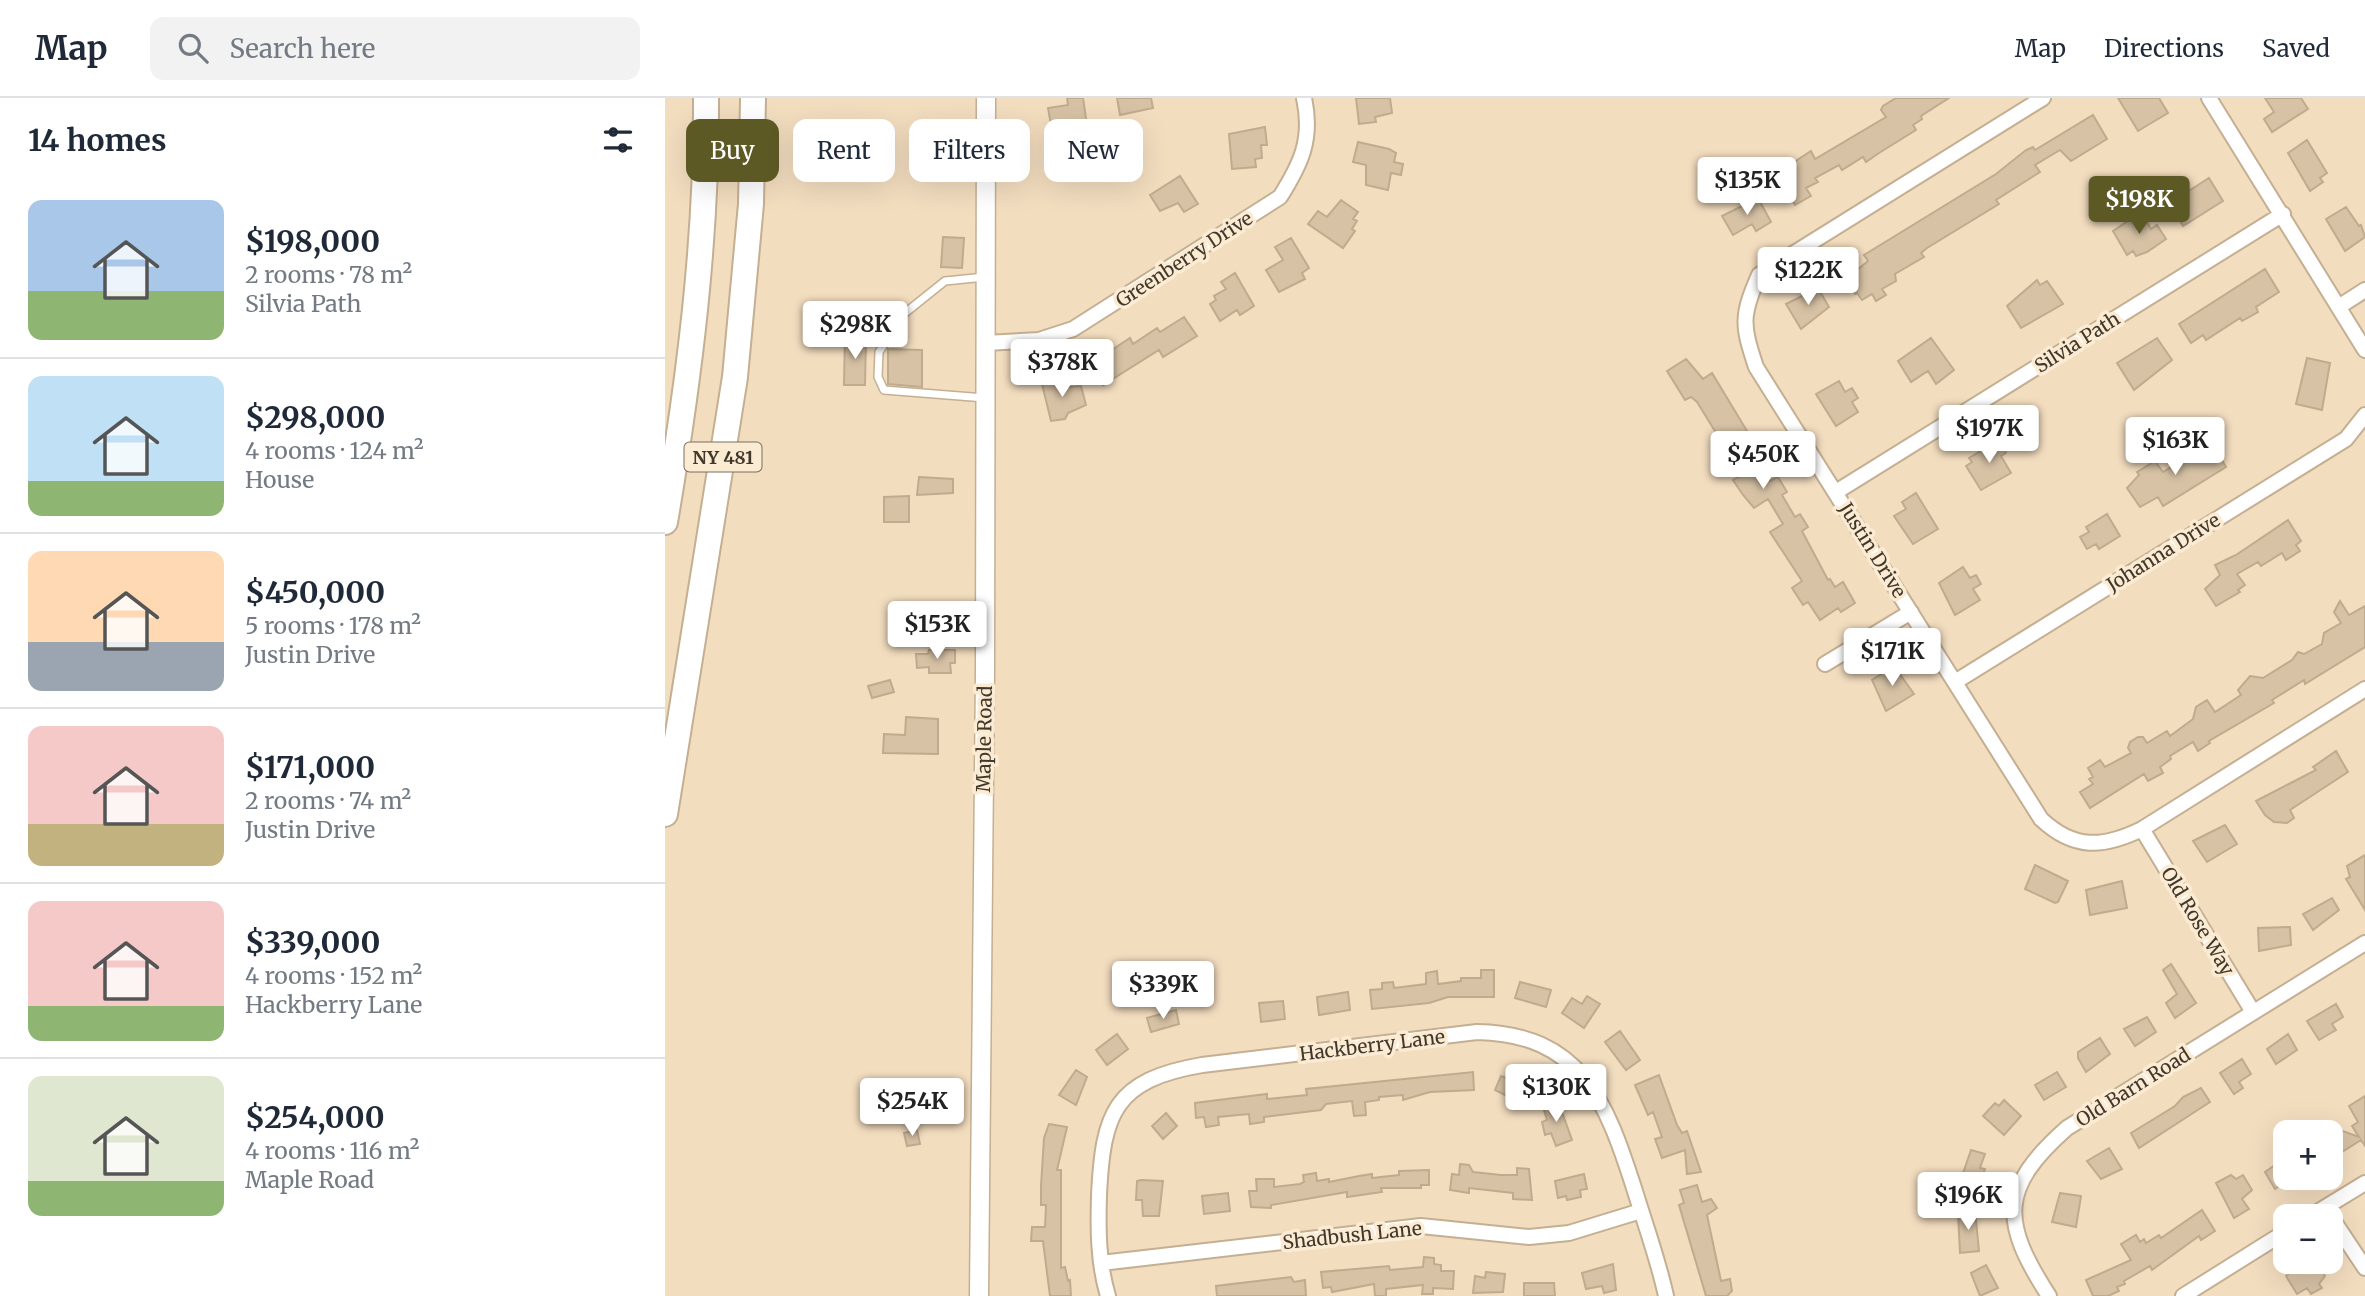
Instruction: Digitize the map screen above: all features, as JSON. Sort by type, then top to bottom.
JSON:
[{"type":"highway","name":"NY 481","points":[[665,522],[693,337],[706,167],[706,98]]},
{"type":"highway","name":"NY 481","points":[[665,814],[736,365],[751,204],[753,98]]},
{"type":"street","name":"Maple Road","points":[[979,1296],[986,98]]},
{"type":"street","name":"Greenberry Drive","points":[[985,343],[1039,340],[1073,329],[1280,197],[1301,164],[1308,118],[1304,98]]},
{"type":"street","name":"Justin Drive","points":[[2043,98],[1759,275],[1745,306],[1744,332],[1756,367],[2041,819],[2055,832],[2071,841],[2116,842],[2142,829],[2365,690]]},
{"type":"street","points":[[2209,98],[2365,350]]},
{"type":"street","name":"Silvia Path","points":[[1836,492],[2283,214]]},
{"type":"street","points":[[2340,306],[2365,290]]},
{"type":"street","name":"Johanna Drive","points":[[1955,682],[2346,439],[2365,415]]},
{"type":"street","points":[[1825,664],[1911,612]]},
{"type":"street","name":"Old Rose Way","points":[[2142,829],[2253,1013]]},
{"type":"street","name":"Old Barn Road","points":[[2049,1296],[2031,1268],[2017,1234],[2014,1210],[2024,1174],[2037,1155],[2067,1128],[2365,943]]},
{"type":"street","name":"Hackberry Lane","points":[[1108,1296],[1098,1232],[1101,1146],[1107,1125],[1116,1109],[1149,1079],[1168,1071],[1202,1065],[1478,1032],[1508,1033],[1546,1046],[1581,1072],[1601,1100],[1619,1141],[1666,1296]]},
{"type":"street","points":[[2341,1204],[2365,1183]]},
{"type":"street","name":"Shadbush Lane","points":[[1101,1263],[1421,1226],[1529,1237],[1569,1233],[1641,1211]]},
{"type":"street","points":[[2343,1235],[2365,1268]]},
{"type":"street","points":[[2183,1296],[2273,1240]]},
{"type":"lane","points":[[985,276],[946,281],[905,313],[879,352],[878,377],[884,390],[985,398]]},
{"type":"building","points":[[1067,98],[1083,98],[1086,119],[1050,119],[1048,108],[1068,105]]},
{"type":"building","points":[[1117,98],[1151,98],[1153,108],[1120,115]]},
{"type":"building","points":[[1356,98],[1390,98],[1392,113],[1375,117],[1376,122],[1359,124]]},
{"type":"building","points":[[1896,98],[1949,98],[1921,116],[1922,119],[1913,125],[1916,130],[1866,162],[1863,157],[1842,170],[1839,165],[1815,178],[1818,182],[1806,188],[1811,196],[1795,205],[1776,174],[1811,151],[1815,159],[1886,117],[1881,110],[1883,106]]},
{"type":"building","points":[[2118,98],[2159,98],[2168,113],[2138,131]]},
{"type":"building","points":[[2265,98],[2301,98],[2308,109],[2272,132],[2264,119],[2274,112]]},
{"type":"building","points":[[2093,115],[2107,139],[2071,161],[2060,150],[2035,165],[2040,172],[1996,200],[1999,204],[1927,248],[1921,253],[1924,257],[1895,274],[1896,281],[1882,289],[1886,295],[1876,301],[1872,294],[1862,300],[1855,294],[1846,279],[1868,261],[1864,255],[1996,174],[2026,150],[2033,147],[2035,150]]},
{"type":"building","points":[[1265,127],[1267,145],[1261,145],[1262,158],[1255,159],[1256,167],[1232,169],[1229,134]]},
{"type":"building","points":[[2307,140],[2327,173],[2320,178],[2323,182],[2310,191],[2288,153]]},
{"type":"building","points":[[1358,142],[1389,149],[1396,153],[1394,162],[1403,164],[1401,175],[1391,173],[1388,190],[1366,185],[1366,165],[1353,162]]},
{"type":"building","points":[[1180,176],[1198,204],[1184,212],[1178,203],[1160,211],[1150,195]]},
{"type":"building","points":[[2209,178],[2223,201],[2183,226],[2170,203]]},
{"type":"building","points":[[1758,198],[1771,222],[1756,231],[1752,224],[1733,235],[1722,216]]},
{"type":"building","points":[[1341,200],[1358,212],[1353,219],[1357,221],[1352,229],[1355,231],[1343,248],[1308,224],[1318,211],[1327,217]]},
{"type":"building","points":[[2346,207],[2359,226],[2361,225],[2365,237],[2345,251],[2326,219]]},
{"type":"building","points":[[2141,212],[2151,229],[2157,225],[2166,239],[2147,252],[2136,256],[2133,251],[2127,255],[2113,231]]},
{"type":"building","points":[[943,237],[964,238],[962,268],[941,267]]},
{"type":"building","points":[[1291,238],[1309,268],[1302,273],[1305,279],[1279,292],[1266,270],[1283,260],[1275,247]]},
{"type":"building","points":[[2265,269],[2279,292],[2256,307],[2258,312],[2242,321],[2240,318],[2206,340],[2203,335],[2191,343],[2179,324]]},
{"type":"building","points":[[1235,273],[1254,306],[1240,315],[1237,310],[1220,321],[1210,304],[1216,300],[1214,296],[1226,289],[1221,282]]},
{"type":"building","points":[[2037,280],[2040,285],[2047,281],[2063,304],[2021,328],[2007,306]]},
{"type":"building","points":[[1818,288],[1829,307],[1801,329],[1786,304]]},
{"type":"building","points":[[1184,317],[1197,336],[1163,357],[1159,350],[1103,385],[1091,366],[1099,361],[1098,359],[1130,338],[1133,344],[1157,328],[1160,332]]},
{"type":"building","points":[[845,336],[866,337],[865,385],[844,385]]},
{"type":"building","points":[[1931,338],[1954,370],[1936,384],[1928,371],[1911,382],[1898,361]]},
{"type":"building","points":[[2157,338],[2172,360],[2134,390],[2117,363]]},
{"type":"building","points":[[888,349],[922,350],[922,387],[888,384]]},
{"type":"building","points":[[2307,358],[2330,363],[2322,410],[2296,404]]},
{"type":"building","points":[[1686,359],[1703,379],[1712,373],[1750,436],[1750,445],[1770,481],[1778,477],[1787,492],[1782,495],[1795,517],[1800,514],[1808,527],[1802,531],[1828,580],[1830,579],[1835,587],[1843,582],[1855,603],[1841,612],[1838,608],[1820,620],[1808,602],[1803,605],[1792,588],[1802,581],[1770,532],[1783,524],[1768,499],[1754,508],[1743,495],[1733,480],[1742,475],[1697,402],[1691,397],[1685,400],[1667,371]]},
{"type":"building","points":[[1055,377],[1058,388],[1081,386],[1086,405],[1068,413],[1065,419],[1051,421],[1041,380]]},
{"type":"building","points":[[1839,381],[1845,392],[1852,388],[1858,398],[1852,402],[1858,412],[1836,426],[1816,394]]},
{"type":"building","points":[[1998,438],[2006,453],[2001,456],[2011,473],[1981,490],[1966,466],[1972,462],[1969,458],[1979,452],[1977,449]]},
{"type":"building","points":[[2196,446],[2201,455],[2214,447],[2226,467],[2163,506],[2158,497],[2140,507],[2127,488],[2139,475],[2137,472],[2155,461],[2163,472],[2189,456],[2187,452]]},
{"type":"building","points":[[919,477],[953,479],[953,493],[917,495]]},
{"type":"building","points":[[1916,493],[1938,529],[1913,544],[1894,516],[1906,509],[1902,502]]},
{"type":"building","points":[[909,496],[909,522],[884,522],[884,497]]},
{"type":"building","points":[[2107,514],[2120,536],[2099,549],[2096,544],[2087,549],[2080,537],[2089,532],[2086,527]]},
{"type":"building","points":[[2288,520],[2301,541],[2296,545],[2300,551],[2286,560],[2282,553],[2261,566],[2258,562],[2237,574],[2245,585],[2238,590],[2240,592],[2216,606],[2205,589],[2220,575],[2215,565],[2236,555]]},
{"type":"building","points":[[1963,567],[1970,578],[1976,575],[1981,584],[1973,589],[1980,600],[1955,615],[1939,583]]},
{"type":"building","points":[[2340,601],[2349,615],[2365,606],[2365,647],[2305,684],[2304,680],[2272,700],[2274,703],[2209,741],[2210,743],[2198,751],[2193,742],[2170,756],[2171,759],[2160,767],[2163,773],[2148,781],[2144,774],[2090,808],[2080,792],[2093,784],[2089,779],[2093,777],[2088,768],[2100,760],[2105,767],[2131,753],[2128,748],[2130,742],[2138,737],[2143,737],[2147,743],[2167,731],[2170,736],[2193,719],[2196,707],[2207,700],[2215,712],[2241,695],[2238,690],[2250,676],[2263,678],[2292,660],[2298,652],[2304,654],[2322,644],[2324,633],[2341,623],[2334,612]]},
{"type":"building","points":[[929,650],[955,650],[955,663],[950,663],[951,673],[929,673],[929,667],[917,668],[916,654],[928,654]]},
{"type":"building","points":[[1894,666],[1914,694],[1886,711],[1872,680]]},
{"type":"building","points":[[890,680],[894,692],[872,698],[868,686]]},
{"type":"building","points":[[906,717],[938,719],[938,754],[883,753],[884,734],[905,735]]},
{"type":"building","points":[[2336,751],[2348,772],[2290,810],[2294,818],[2287,823],[2274,822],[2265,815],[2256,801],[2316,770],[2313,767]]},
{"type":"building","points":[[2225,825],[2237,844],[2207,862],[2193,841]]},
{"type":"building","points":[[2365,855],[2365,910],[2346,879],[2350,877],[2347,866]]},
{"type":"building","points":[[2035,865],[2068,881],[2058,902],[2025,889]]},
{"type":"building","points":[[2122,881],[2127,908],[2090,915],[2086,890]]},
{"type":"building","points":[[2332,898],[2339,910],[2313,930],[2303,914]]},
{"type":"building","points":[[2290,927],[2291,945],[2259,951],[2258,928]]},
{"type":"building","points":[[2171,964],[2196,1003],[2175,1018],[2166,1003],[2177,994],[2163,970]]},
{"type":"building","points":[[1481,970],[1494,970],[1494,997],[1448,997],[1429,1003],[1372,1009],[1370,990],[1382,989],[1382,983],[1393,982],[1394,988],[1426,984],[1426,973],[1437,971],[1438,984],[1461,981],[1461,978],[1481,978]]},
{"type":"building","points":[[1520,982],[1551,990],[1546,1007],[1515,998]]},
{"type":"building","points":[[1348,992],[1350,1010],[1319,1015],[1317,997]]},
{"type":"building","points":[[1587,996],[1600,1004],[1584,1028],[1562,1013],[1572,998],[1582,1004]]},
{"type":"building","points":[[1283,1001],[1285,1019],[1261,1022],[1259,1003]]},
{"type":"building","points":[[2336,1004],[2343,1017],[2332,1024],[2336,1030],[2319,1040],[2307,1021]]},
{"type":"building","points":[[1176,1010],[1179,1024],[1151,1032],[1147,1018]]},
{"type":"building","points":[[2147,1017],[2156,1032],[2135,1046],[2124,1029]]},
{"type":"building","points":[[1620,1031],[1640,1060],[1626,1070],[1605,1042]]},
{"type":"building","points":[[1117,1034],[1128,1049],[1107,1065],[1096,1050]]},
{"type":"building","points":[[2288,1034],[2297,1050],[2276,1064],[2267,1049]]},
{"type":"building","points":[[2100,1038],[2110,1054],[2086,1072],[2078,1058],[2078,1052]]},
{"type":"building","points":[[2242,1059],[2251,1074],[2239,1082],[2243,1088],[2234,1094],[2220,1073]]},
{"type":"building","points":[[1076,1070],[1087,1077],[1076,1105],[1059,1095]]},
{"type":"building","points":[[1473,1072],[1474,1090],[1430,1092],[1403,1100],[1403,1095],[1379,1097],[1379,1100],[1365,1102],[1366,1115],[1354,1116],[1352,1101],[1326,1104],[1321,1110],[1264,1117],[1264,1122],[1250,1124],[1249,1114],[1218,1117],[1219,1125],[1206,1127],[1204,1117],[1196,1118],[1195,1103],[1267,1094],[1267,1099],[1307,1095],[1306,1089]]},
{"type":"building","points":[[2057,1072],[2066,1087],[2044,1100],[2035,1085]]},
{"type":"building","points":[[1514,1074],[1531,1081],[1519,1108],[1506,1102],[1509,1097],[1495,1090],[1501,1076],[1511,1080]]},
{"type":"building","points":[[1659,1075],[1677,1125],[1682,1133],[1687,1131],[1701,1172],[1687,1174],[1685,1150],[1662,1158],[1655,1139],[1662,1137],[1653,1112],[1648,1115],[1635,1085]]},
{"type":"building","points":[[895,1079],[912,1079],[912,1085],[952,1084],[953,1108],[920,1109],[920,1098],[895,1099]]},
{"type":"building","points":[[2201,1088],[2210,1102],[2139,1148],[2131,1133],[2175,1106],[2183,1097]]},
{"type":"building","points":[[2365,1096],[2365,1146],[2361,1140],[2343,1151],[2343,1131],[2359,1137],[2352,1126],[2358,1122],[2349,1106]]},
{"type":"building","points":[[2004,1100],[2021,1116],[2004,1135],[1983,1116],[1995,1103],[1999,1106]]},
{"type":"building","points":[[1558,1101],[1572,1140],[1556,1146],[1551,1133],[1545,1135],[1542,1122],[1547,1120],[1543,1107]]},
{"type":"building","points":[[1166,1113],[1177,1126],[1163,1139],[1152,1126]]},
{"type":"building","points":[[1049,1124],[1067,1127],[1057,1170],[1061,1170],[1061,1268],[1065,1267],[1068,1281],[1070,1280],[1071,1296],[1050,1296],[1043,1241],[1031,1241],[1032,1227],[1045,1227],[1046,1205],[1041,1205],[1041,1186],[1044,1138]]},
{"type":"building","points":[[917,1130],[920,1144],[907,1146],[904,1133]]},
{"type":"building","points":[[2109,1148],[2122,1169],[2101,1179],[2087,1161]]},
{"type":"building","points":[[1971,1150],[1985,1154],[1980,1168],[1985,1169],[1978,1188],[1960,1182]]},
{"type":"building","points":[[1460,1164],[1469,1165],[1473,1172],[1501,1175],[1517,1175],[1517,1168],[1529,1169],[1532,1200],[1513,1199],[1513,1193],[1469,1188],[1469,1193],[1450,1190],[1452,1174],[1459,1175]]},
{"type":"building","points":[[2273,1166],[2273,1186],[2265,1172]]},
{"type":"building","points":[[1429,1170],[1429,1185],[1421,1185],[1421,1188],[1381,1188],[1382,1192],[1347,1197],[1347,1192],[1271,1205],[1271,1208],[1251,1207],[1249,1191],[1257,1191],[1256,1179],[1274,1179],[1274,1187],[1300,1184],[1304,1182],[1303,1175],[1316,1173],[1317,1181],[1329,1179],[1329,1182],[1372,1174],[1372,1178],[1399,1175],[1399,1171]]},
{"type":"building","points":[[1584,1174],[1587,1189],[1580,1190],[1581,1197],[1567,1200],[1566,1196],[1558,1198],[1555,1181]]},
{"type":"building","points":[[2231,1175],[2236,1179],[2243,1175],[2252,1190],[2242,1199],[2249,1209],[2234,1218],[2216,1183]]},
{"type":"building","points":[[1137,1181],[1163,1181],[1159,1216],[1143,1216],[1142,1200],[1136,1200]]},
{"type":"building","points":[[1697,1185],[1702,1202],[1711,1199],[1717,1208],[1707,1215],[1721,1281],[1730,1279],[1732,1291],[1727,1296],[1706,1296],[1679,1205],[1684,1203],[1680,1190]]},
{"type":"building","points":[[1228,1193],[1230,1211],[1204,1214],[1202,1196]]},
{"type":"building","points":[[2060,1193],[2081,1196],[2076,1227],[2052,1222]]},
{"type":"building","points":[[1975,1210],[1979,1251],[1960,1253],[1958,1212]]},
{"type":"building","points":[[2202,1210],[2215,1231],[2201,1240],[2199,1236],[2152,1270],[2150,1266],[2124,1281],[2125,1284],[2117,1287],[2119,1291],[2108,1296],[2093,1296],[2086,1280],[2131,1260],[2121,1244],[2136,1235],[2140,1242],[2144,1239],[2146,1243],[2159,1235],[2161,1238]]},
{"type":"building","points":[[1424,1257],[1434,1258],[1434,1264],[1441,1265],[1441,1271],[1454,1271],[1453,1289],[1433,1288],[1433,1294],[1422,1294],[1423,1285],[1386,1289],[1386,1296],[1375,1296],[1374,1284],[1332,1292],[1331,1287],[1323,1288],[1321,1272],[1389,1266],[1390,1270],[1423,1267]]},
{"type":"building","points":[[1613,1264],[1616,1290],[1604,1293],[1602,1286],[1586,1289],[1582,1273]]},
{"type":"building","points":[[1986,1265],[1998,1288],[1980,1296],[1971,1273]]},
{"type":"building","points":[[1486,1272],[1505,1274],[1503,1292],[1473,1293],[1475,1276],[1485,1278]]},
{"type":"building","points":[[2286,1276],[2325,1276],[2319,1284],[2322,1288],[2311,1294],[2307,1288],[2297,1294]]},
{"type":"building","points":[[1291,1277],[1294,1282],[1305,1280],[1306,1296],[1217,1296],[1216,1286]]},
{"type":"building","points":[[1524,1283],[1554,1283],[1555,1296],[1524,1296]]}]
